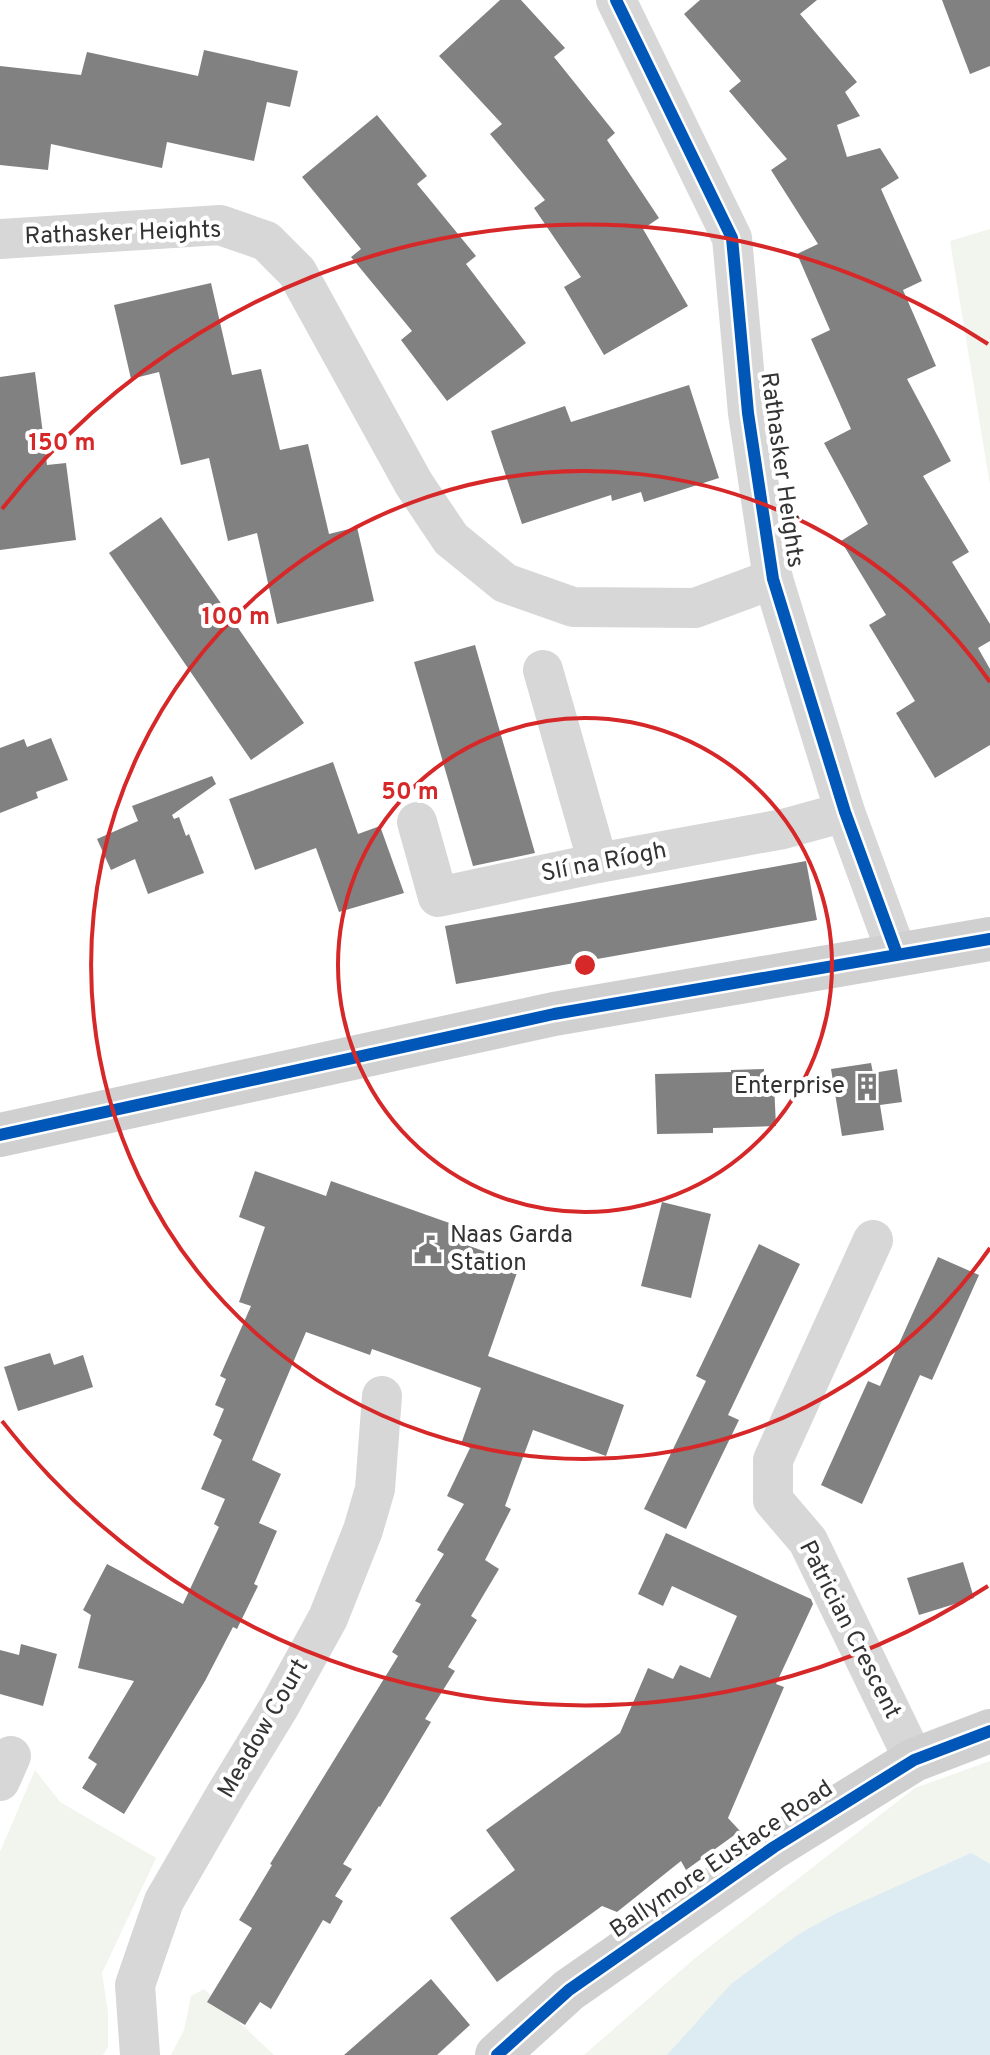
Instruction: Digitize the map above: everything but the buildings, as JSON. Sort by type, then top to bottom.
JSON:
[{"type":"main road","points":[[0,1135],[554,1014],[990,939]]},
{"type":"main road","name":"Ballymore Eustace Road","points":[[497,2055],[569,1990],[774,1847],[914,1760],[990,1731]]},
{"type":"street","name":"Rathasker Heights","points":[[616,0],[732,238],[748,413],[773,579],[845,812],[897,954]]},
{"type":"street","name":"Rathasker Heights","points":[[0,239],[220,225],[266,241],[297,272],[414,484],[451,539],[505,583],[573,607],[695,608],[773,579]]},
{"type":"street","points":[[543,670],[598,863]]},
{"type":"street","name":"Slí na Ríogh","points":[[417,822],[438,897],[598,863],[783,829],[845,812]]},
{"type":"street","name":"Patrician Crescent","points":[[873,1240],[773,1460],[773,1500],[808,1541],[914,1760]]},
{"type":"street","name":"Meadow Court","points":[[140,2055],[135,1985],[164,1901],[328,1618],[363,1530],[375,1489],[382,1396]]},
{"type":"shaded area","points":[[990,229],[990,485],[950,241]]},
{"type":"shaded area","points":[[990,1761],[990,2055],[584,2055],[694,1959],[915,1788]]},
{"type":"shaded area","points":[[35,1770],[60,1802],[156,1858],[102,1973],[108,2012],[108,2047],[103,2055],[0,2055],[0,1852]]},
{"type":"shaded area","points":[[971,1853],[990,1864],[990,2055],[667,2055],[731,1984],[799,1934],[835,1914]]},
{"type":"shaded area","points":[[204,1989],[274,2055],[171,2055],[184,2030],[191,1996]]},
{"type":"cycle path","points":[[616,0],[732,238],[748,413],[773,579],[845,812],[897,954]]},
{"type":"cycle path","points":[[0,1135],[554,1014],[990,939]]},
{"type":"cycle path","points":[[497,2055],[569,1990],[774,1847],[914,1760],[990,1731]]},
{"type":"place","name":"Enterprise","points":[[867,1087]]},
{"type":"place","name":"Naas Garda Station","points":[[428,1250]]}]
